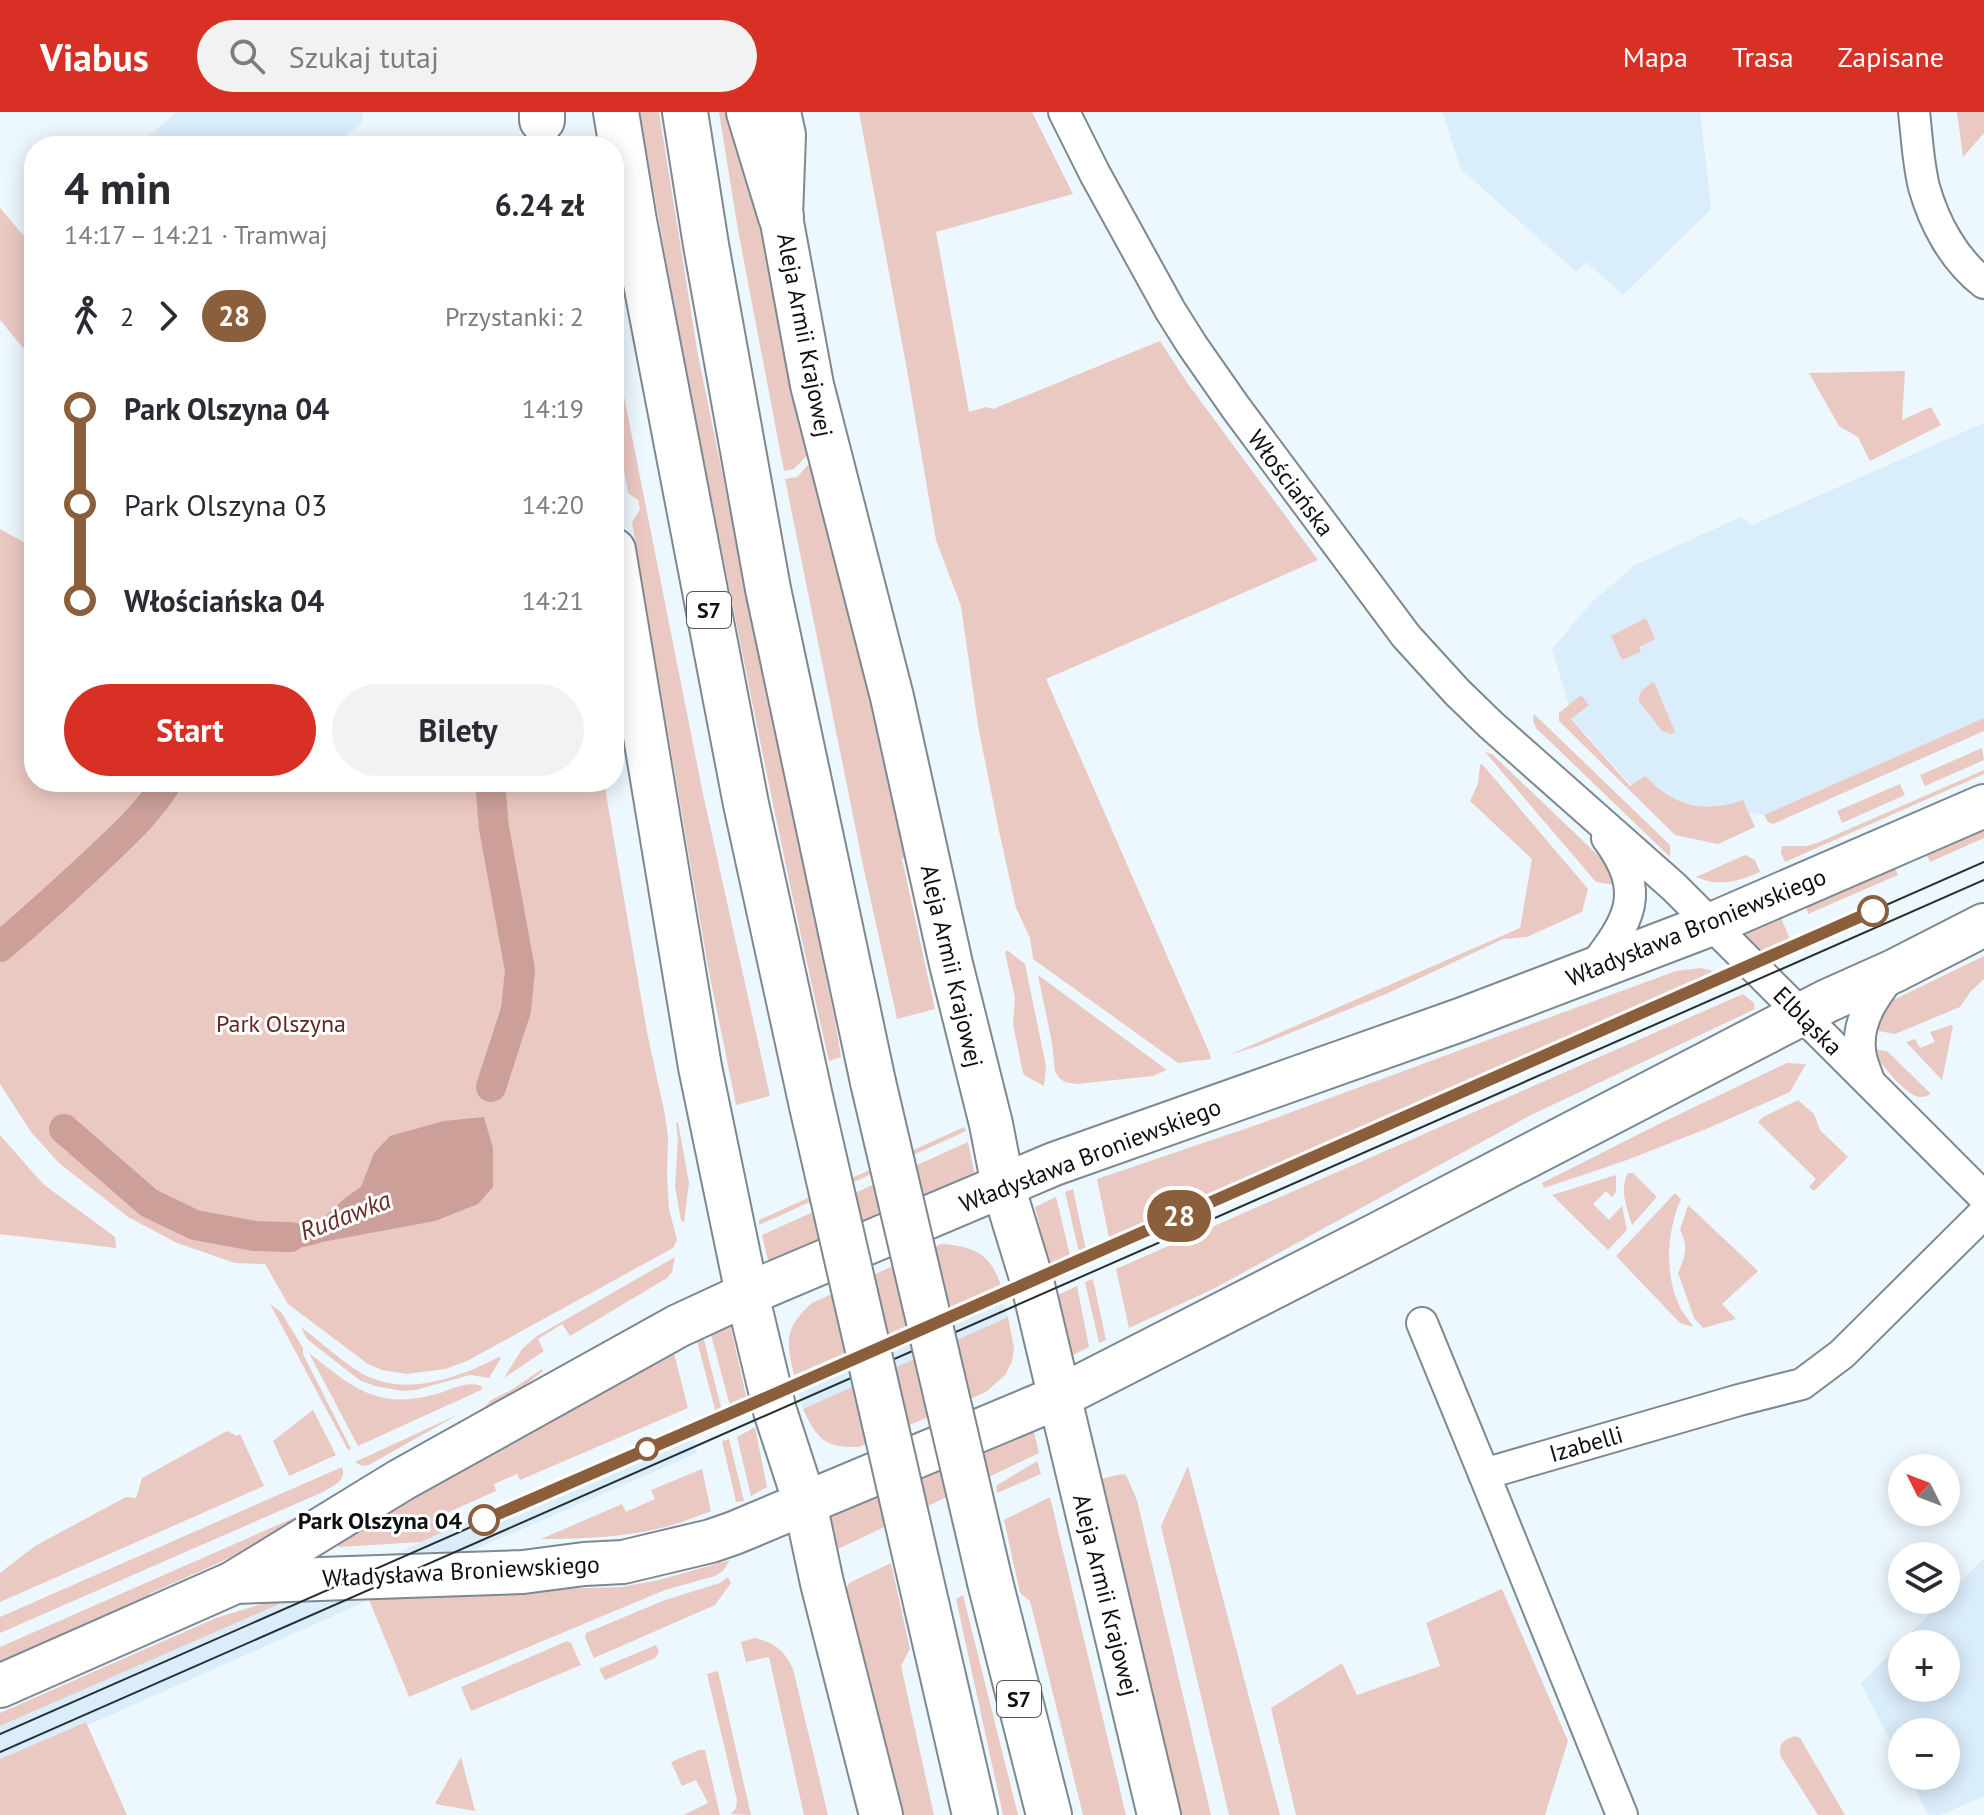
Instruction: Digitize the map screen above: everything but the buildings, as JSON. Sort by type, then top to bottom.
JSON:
[{"type":"highway","name":"S7","points":[[616,112],[620,136]]},
{"type":"highway","name":"S7","points":[[685,112],[768,589],[873,1082],[990,1582],[1049,1815]]},
{"type":"highway","points":[[749,112],[781,217]]},
{"type":"highway","name":"S7","points":[[624,160],[746,804],[975,1815]]},
{"type":"main road","name":"Aleja Armii Krajowej","points":[[779,112],[784,135],[781,217],[812,385],[892,697],[1003,1186],[1032,1281],[1159,1815]]},
{"type":"main road","points":[[624,610],[700,1067],[747,1294],[775,1411],[805,1503],[822,1583],[881,1815]]},
{"type":"main road","name":"Władysława Broniewskiego","points":[[0,1686],[233,1583],[401,1480],[678,1326],[747,1294],[1054,1164],[1460,1020],[1712,924],[1984,806]]},
{"type":"main road","name":"Władysława Broniewskiego","points":[[233,1583],[523,1572],[623,1562],[734,1533],[1059,1397],[1827,1001],[1984,925]]},
{"type":"street","name":"Włościańska","points":[[1064,112],[1095,174],[1192,345],[1406,636],[1491,725],[1663,876],[1712,924]]},
{"type":"street","points":[[1914,112],[1925,189],[1942,232],[1958,257],[1984,283]]},
{"type":"street","name":"Włościańska","points":[[1582,805],[1617,851],[1630,879],[1631,896],[1615,938],[1591,970]]},
{"type":"street","name":"Elbląska","points":[[1712,924],[1984,1197]]},
{"type":"street","name":"Elbląska","points":[[1870,1083],[1860,1050],[1860,1035],[1876,993],[1894,971]]},
{"type":"street","name":"Izabelli","points":[[1484,1474],[1802,1384],[1842,1354],[1984,1213]]},
{"type":"street","points":[[1422,1323],[1622,1815]]},
{"type":"shaded area","points":[[177,112],[363,112],[362,122],[346,136],[149,136]]},
{"type":"shaded area","points":[[1443,112],[1700,112],[1711,209],[1623,295],[1586,262],[1576,272],[1460,168]]},
{"type":"shaded area","points":[[1984,423],[1984,718],[1764,815],[1693,805],[1630,784],[1573,720],[1552,649],[1590,604],[1635,565],[1741,517],[1752,525]]},
{"type":"shaded area","points":[[1001,1286],[1008,1317],[803,1409],[794,1375]]},
{"type":"shaded area","points":[[691,1422],[697,1453],[460,1556],[401,1558],[392,1555]]},
{"type":"shaded area","points":[[1984,1558],[1984,1796],[1941,1815],[1927,1813],[1915,1790],[1960,1790],[1960,1718],[1888,1718],[1888,1737],[1861,1684],[1888,1656],[1888,1702],[1960,1702],[1960,1630],[1914,1630],[1929,1614],[1960,1614],[1960,1583]]},
{"type":"shaded area","points":[[367,1595],[369,1600],[88,1725],[86,1722],[0,1759],[0,1726],[291,1599]]},
{"type":"green space","points":[[640,112],[659,112],[698,355],[835,1021],[841,1057],[829,1061],[739,637]]},
{"type":"green space","points":[[719,112],[738,112],[816,446],[794,469],[784,471],[738,230]]},
{"type":"green space","points":[[859,112],[1032,112],[1073,194],[936,232],[969,412],[986,407],[993,409],[1160,341],[1188,384],[1318,560],[1046,679],[1211,1059],[1178,1063],[1033,959],[1030,938],[1016,908],[999,831],[978,726],[961,606],[936,540]]},
{"type":"green space","points":[[1957,112],[1984,112],[1984,133],[1963,157]]},
{"type":"green space","points":[[0,208],[24,236],[24,349],[0,320]]},
{"type":"green space","points":[[1905,371],[1902,420],[1931,407],[1941,425],[1870,461],[1858,437],[1839,426],[1809,373]]},
{"type":"green space","points":[[624,396],[703,794],[770,1096],[736,1105],[708,967],[632,522],[640,509],[638,500],[628,493],[624,470]]},
{"type":"green space","points":[[817,455],[907,856],[902,859],[935,1009],[897,1019],[785,479],[797,477]]},
{"type":"green space","name":"Park Olszyna","points":[[0,529],[24,542],[24,792],[606,792],[647,1032],[665,1115],[669,1209],[677,1240],[673,1248],[467,1361],[445,1369],[407,1374],[382,1370],[368,1364],[288,1304],[265,1264],[235,1263],[177,1243],[128,1217],[59,1163],[31,1132],[0,1084]]},
{"type":"green space","points":[[1646,618],[1655,639],[1639,647],[1641,652],[1622,660],[1611,636]]},
{"type":"green space","points":[[1654,682],[1675,732],[1671,734],[1662,731],[1639,701],[1641,692]]},
{"type":"green space","points":[[1581,695],[1589,705],[1571,719],[1630,786],[1645,776],[1667,794],[1690,804],[1715,806],[1743,800],[1755,827],[1718,844],[1675,835],[1559,721],[1559,713]]},
{"type":"green space","points":[[1534,714],[1670,845],[1670,857],[1536,728]]},
{"type":"green space","points":[[1984,718],[1984,731],[1773,824],[1764,815]]},
{"type":"green space","points":[[1982,748],[1984,760],[1925,786],[1920,775]]},
{"type":"green space","points":[[1485,752],[1492,754],[1607,864],[1615,885],[1596,882]]},
{"type":"green space","points":[[1482,764],[1588,889],[1582,912],[1527,937],[1503,939],[1386,994],[1229,1055],[1520,928],[1532,859],[1470,801]]},
{"type":"green space","points":[[1984,770],[1984,774],[1785,862],[1781,853],[1782,846],[1817,843]]},
{"type":"green space","points":[[1900,784],[1905,795],[1842,823],[1837,811]]},
{"type":"green space","points":[[1984,829],[1984,838],[1930,862],[1926,854]]},
{"type":"green space","points":[[1745,855],[1755,860],[1760,872],[1728,882],[1712,882],[1696,877]]},
{"type":"green space","points":[[1895,868],[1898,875],[1808,914],[1806,907]]},
{"type":"green space","points":[[1781,918],[1790,939],[1755,955],[1738,937]]},
{"type":"green space","points":[[1007,950],[1025,964],[1046,1066],[1044,1086],[1024,1075],[1022,1069],[1013,1024],[1015,998],[1005,953]]},
{"type":"green space","points":[[1984,956],[1984,979],[1960,1007],[1895,1034],[1874,1028],[1887,1003]]},
{"type":"green space","points":[[1701,968],[1716,972],[1109,1237],[1097,1179],[1259,1124],[1676,971]]},
{"type":"green space","points":[[1038,975],[1167,1070],[1153,1076],[1077,1084],[1059,1078],[1055,1071]]},
{"type":"green space","points":[[1743,994],[1754,1003],[1755,1009],[1529,1116],[1215,1288],[1129,1328],[1116,1269]]},
{"type":"green space","points":[[1951,1025],[1942,1080],[1906,1042],[1915,1039],[1920,1048],[1935,1042],[1930,1032]]},
{"type":"green space","points":[[1873,1049],[1887,1051],[1931,1094],[1920,1097],[1907,1090]]},
{"type":"green space","points":[[1787,1063],[1806,1064],[1790,1092],[1627,1160],[1544,1188],[1542,1183]]},
{"type":"green space","points":[[1798,1100],[1814,1114],[1820,1130],[1848,1157],[1814,1191],[1809,1187],[1816,1179],[1758,1122]]},
{"type":"green space","points":[[678,1122],[689,1183],[684,1222],[681,1220],[675,1187]]},
{"type":"green space","points":[[964,1127],[966,1131],[759,1225],[759,1220]]},
{"type":"green space","points":[[0,1135],[43,1184],[115,1237],[116,1248],[0,1234]]},
{"type":"green space","points":[[968,1142],[973,1176],[770,1263],[768,1260],[762,1235]]},
{"type":"green space","points":[[1628,1173],[1633,1173],[1657,1197],[1632,1225],[1624,1192]]},
{"type":"green space","points":[[1616,1175],[1616,1192],[1612,1197],[1606,1191],[1593,1204],[1609,1220],[1622,1206],[1627,1230],[1608,1250],[1552,1195]]},
{"type":"green space","points":[[1073,1189],[1086,1250],[1079,1252],[1065,1192]]},
{"type":"green space","points":[[1675,1193],[1681,1199],[1670,1238],[1669,1265],[1680,1308],[1693,1327],[1680,1323],[1616,1256]]},
{"type":"green space","points":[[1056,1197],[1070,1255],[1049,1265],[1035,1207]]},
{"type":"green space","points":[[1688,1205],[1758,1271],[1722,1304],[1736,1319],[1703,1328],[1694,1318],[1678,1273],[1685,1252],[1680,1230]]},
{"type":"green space","points":[[941,1244],[963,1247],[980,1254],[992,1266],[1001,1286],[794,1375],[789,1344],[792,1328],[812,1303]]},
{"type":"green space","points":[[675,1257],[672,1272],[667,1278],[570,1336],[562,1324],[538,1339],[544,1351],[504,1378],[522,1349],[537,1336]]},
{"type":"green space","points":[[1093,1279],[1106,1340],[1099,1343],[1085,1282]]},
{"type":"green space","points":[[1077,1286],[1089,1347],[1073,1355],[1069,1354],[1056,1296]]},
{"type":"green space","points":[[270,1304],[281,1312],[303,1348],[303,1354],[351,1449],[348,1450]]},
{"type":"green space","points":[[1008,1317],[1014,1348],[1012,1362],[1005,1375],[986,1392],[859,1447],[837,1446],[823,1440],[803,1409]]},
{"type":"green space","points":[[730,1324],[747,1400],[730,1406],[710,1331]]},
{"type":"green space","points":[[301,1327],[361,1373],[395,1384],[449,1378],[501,1358],[489,1378],[470,1375],[402,1391],[361,1381],[307,1339]]},
{"type":"green space","points":[[703,1336],[722,1411],[716,1413],[696,1337]]},
{"type":"green space","points":[[673,1349],[688,1408],[520,1480],[517,1474],[494,1484],[496,1491],[440,1516],[445,1531],[421,1542],[339,1547],[337,1542]]},
{"type":"green space","points":[[309,1353],[354,1386],[383,1398],[418,1398],[466,1385],[482,1386],[481,1390],[358,1446]]},
{"type":"green space","points":[[542,1369],[477,1423],[290,1531],[0,1662],[0,1647],[332,1501],[476,1418],[491,1400]]},
{"type":"green space","points":[[313,1410],[336,1455],[289,1476],[273,1441]]},
{"type":"green space","points":[[459,1414],[369,1465],[362,1466],[355,1462]]},
{"type":"green space","points":[[755,1427],[767,1487],[751,1496],[737,1437]]},
{"type":"green space","points":[[1028,1430],[1034,1432],[1039,1453],[836,1550],[829,1519],[836,1512]]},
{"type":"green space","points":[[227,1431],[237,1436],[240,1434],[264,1486],[0,1602],[0,1573],[35,1546],[126,1497],[136,1498],[142,1478]]},
{"type":"green space","points":[[729,1439],[744,1501],[736,1502],[722,1441]]},
{"type":"green space","points":[[1037,1461],[1041,1474],[997,1493],[996,1486]]},
{"type":"green space","points":[[1188,1466],[1280,1815],[1229,1815],[1161,1526]]},
{"type":"green space","points":[[342,1467],[341,1479],[323,1492],[0,1633],[0,1617]]},
{"type":"green space","points":[[702,1469],[711,1511],[638,1533],[541,1539],[622,1504],[626,1512],[655,1499],[651,1490]]},
{"type":"green space","points":[[1126,1475],[1137,1500],[1211,1815],[1179,1815],[1096,1480]]},
{"type":"green space","points":[[1050,1497],[1126,1815],[1083,1815],[1030,1601],[1020,1593],[1004,1520]]},
{"type":"green space","points":[[730,1560],[723,1571],[715,1576],[665,1590],[409,1697],[367,1595],[621,1587]]},
{"type":"green space","points":[[891,1563],[910,1649],[901,1666],[934,1815],[900,1815],[844,1593],[849,1583]]},
{"type":"green space","points":[[728,1577],[731,1583],[715,1605],[594,1658],[585,1638],[586,1633],[665,1600],[720,1583]]},
{"type":"green space","points":[[1502,1589],[1568,1741],[1545,1815],[1296,1815],[1271,1708],[1342,1663],[1357,1695],[1440,1666],[1426,1623]]},
{"type":"green space","points":[[963,1595],[1018,1815],[1003,1815],[956,1599]]},
{"type":"green space","points":[[291,1599],[0,1726],[0,1713],[216,1618],[268,1602]]},
{"type":"green space","points":[[755,1638],[778,1648],[793,1669],[828,1815],[804,1815],[769,1657],[746,1662],[741,1642]]},
{"type":"green space","points":[[567,1641],[571,1643],[581,1665],[471,1711],[461,1687]]},
{"type":"green space","points":[[656,1645],[659,1652],[655,1658],[605,1680],[599,1669]]},
{"type":"green space","points":[[718,1671],[751,1815],[731,1814],[737,1800],[707,1674]]},
{"type":"green space","points":[[86,1722],[127,1815],[0,1815],[0,1759]]},
{"type":"green space","points":[[1794,1736],[1800,1738],[1845,1815],[1818,1815],[1781,1757],[1782,1744]]},
{"type":"green space","points":[[705,1750],[720,1815],[684,1815],[708,1803],[696,1780],[682,1786],[671,1762]]},
{"type":"green space","points":[[461,1757],[475,1811],[435,1804]]},
{"type":"water","points":[[484,1117],[493,1148],[493,1187],[478,1204],[435,1221],[305,1247],[277,1247],[251,1239],[251,1231],[305,1223],[326,1216],[361,1187],[374,1153],[390,1136],[444,1121]]},
{"type":"waterway","name":"Rudawka","points":[[0,947],[125,833],[160,792]]},
{"type":"waterway","points":[[491,792],[494,828],[520,970],[516,1010],[491,1087]]},
{"type":"waterway","name":"Rudawka","points":[[64,1129],[149,1203],[195,1225],[254,1236],[290,1237]]},
{"type":"tram line","points":[[0,1734],[1984,862]]},
{"type":"tram line","points":[[0,1752],[1984,880]]},
{"type":"tram line","name":"28","points":[[484,1520],[1873,911]]},
{"type":"place","name":"Park Olszyna 04","points":[[484,1520]]}]
